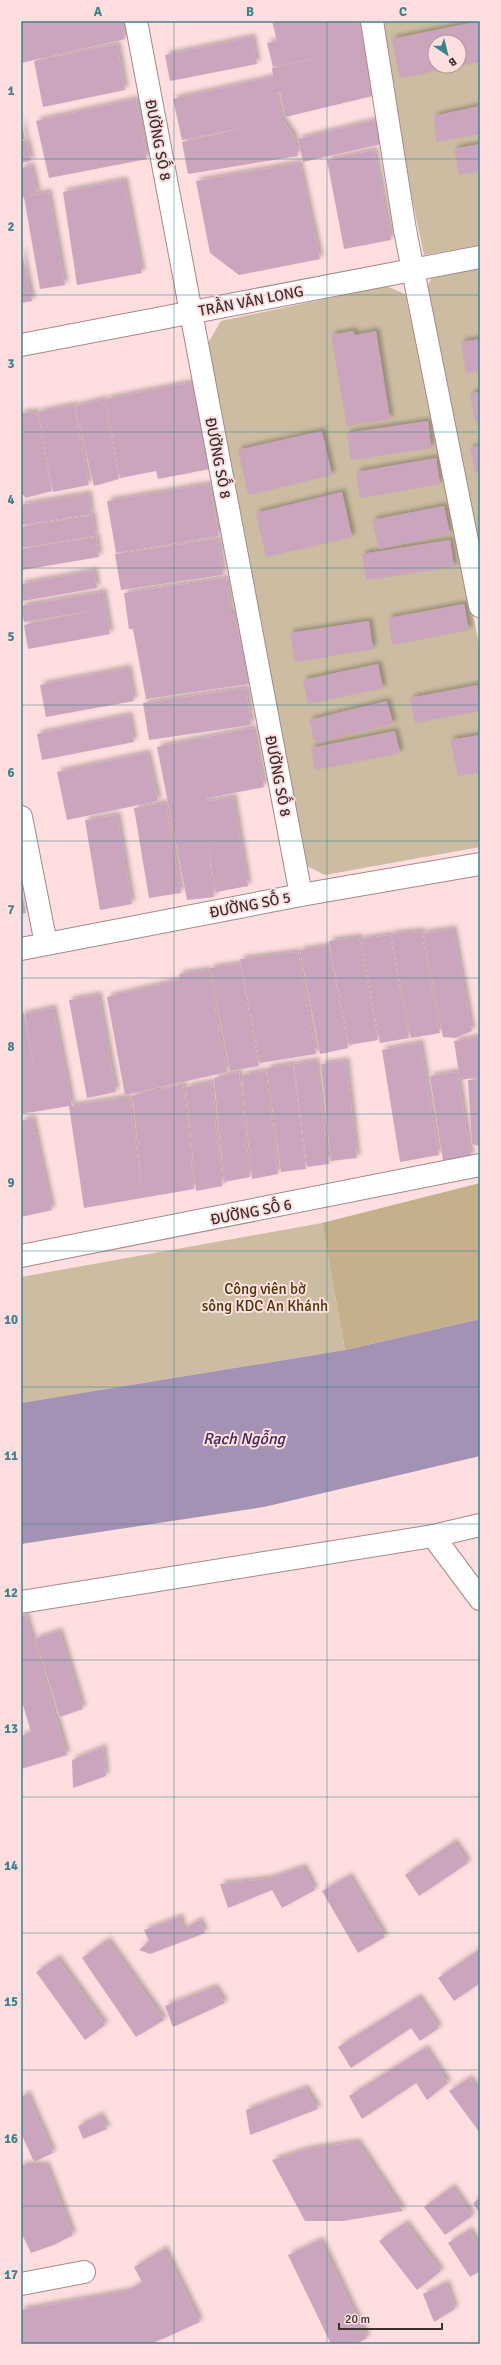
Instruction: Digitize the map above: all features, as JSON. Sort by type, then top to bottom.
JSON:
[{"type":"street","name":"ĐƯỜNG SỐ 8","points":[[136,21],[301,895]]},
{"type":"street","points":[[372,21],[413,270],[480,606]]},
{"type":"street","name":"TRẦN VĂN LONG","points":[[21,345],[480,257]]},
{"type":"street","points":[[21,817],[46,944]]},
{"type":"street","name":"ĐƯỜNG SỐ 5","points":[[21,949],[301,895],[480,864]]},
{"type":"street","name":"ĐƯỜNG SỐ 6","points":[[21,1256],[480,1165]]},
{"type":"street","points":[[21,1602],[433,1536],[480,1525]]},
{"type":"street","points":[[433,1536],[480,1599]]},
{"type":"street","points":[[21,2284],[84,2272]]},
{"type":"green space","points":[[374,21],[480,21],[480,245],[424,255]]},
{"type":"green space","points":[[480,269],[480,564],[423,295],[432,277]]},
{"type":"green space","points":[[387,286],[411,297],[480,650],[480,847],[325,875],[307,866],[205,348],[221,321]]},
{"type":"green space","name":"Công viên bờ sông KDC An Khánh","points":[[322,1223],[345,1350],[21,1403],[21,1277]]},
{"type":"shaded area","points":[[480,1183],[480,1319],[345,1350],[322,1223]]},
{"type":"water","name":"Rạch Ngỗng","points":[[480,1319],[480,1456],[264,1507],[21,1544],[21,1403],[345,1350]]},
{"type":"building","points":[[21,21],[121,21],[125,39],[21,63]]},
{"type":"building","points":[[272,21],[354,21],[355,24],[359,22],[370,72],[377,95],[285,117],[280,92],[276,93],[282,119],[294,137],[298,156],[188,174],[182,142],[257,125],[182,140],[173,99],[273,77],[272,68],[338,53],[273,67],[267,43],[277,41]]},
{"type":"building","points":[[480,21],[480,62],[467,64],[467,34],[427,34],[427,73],[400,78],[392,39]]},
{"type":"building","points":[[252,37],[257,64],[170,81],[165,55]]},
{"type":"building","points":[[117,44],[125,90],[43,107],[34,61]]},
{"type":"building","points":[[136,99],[147,159],[49,178],[36,121]]},
{"type":"building","points":[[480,106],[480,134],[436,142],[434,116]]},
{"type":"building","points":[[384,118],[390,142],[303,162],[298,139]]},
{"type":"building","points":[[21,120],[25,139],[21,139]]},
{"type":"building","points":[[26,140],[31,161],[21,163],[21,141]]},
{"type":"building","points":[[480,144],[480,171],[459,175],[454,149]]},
{"type":"building","points":[[374,150],[391,240],[344,249],[327,160]]},
{"type":"building","points":[[299,163],[320,259],[239,275],[210,253],[196,181]]},
{"type":"building","points":[[31,166],[37,193],[26,197],[48,192],[65,285],[40,289],[24,197],[21,197],[21,168]]},
{"type":"building","points":[[124,180],[142,273],[77,285],[63,192]]},
{"type":"building","points":[[21,248],[32,301],[21,303]]},
{"type":"building","points":[[353,331],[355,335],[376,331],[390,419],[347,426],[331,335]]},
{"type":"building","points":[[480,339],[480,370],[466,373],[461,342]]},
{"type":"building","points":[[193,382],[210,469],[158,479],[156,471],[120,478],[106,399]]},
{"type":"building","points":[[480,392],[480,422],[475,423],[470,394]]},
{"type":"building","points":[[104,399],[119,479],[94,486],[75,406]]},
{"type":"building","points":[[74,405],[89,485],[53,492],[38,412]]},
{"type":"building","points":[[36,412],[52,491],[25,498],[24,495],[21,496],[21,413]]},
{"type":"building","points":[[428,421],[431,448],[351,460],[347,433]]},
{"type":"building","points":[[322,431],[332,475],[248,495],[238,450]]},
{"type":"building","points":[[480,446],[480,472],[475,473],[470,448]]},
{"type":"building","points":[[436,458],[440,484],[360,498],[356,472]]},
{"type":"building","points":[[210,484],[219,536],[116,553],[107,501]]},
{"type":"building","points":[[342,492],[352,537],[266,557],[256,513]]},
{"type":"building","points":[[88,494],[91,514],[21,525],[21,505]]},
{"type":"building","points":[[444,506],[450,534],[379,549],[372,520]]},
{"type":"building","points":[[92,515],[95,536],[21,548],[21,527]]},
{"type":"building","points":[[96,537],[99,557],[22,570],[21,549]]},
{"type":"building","points":[[218,539],[223,575],[121,590],[115,554]]},
{"type":"building","points":[[450,540],[454,567],[366,580],[362,554]]},
{"type":"building","points":[[94,571],[97,588],[23,601],[21,584]]},
{"type":"building","points":[[226,578],[231,613],[236,613],[241,649],[243,648],[249,684],[146,699],[133,629],[129,629],[124,593]]},
{"type":"building","points":[[103,592],[110,634],[28,649],[24,625],[95,610],[24,622],[21,606]]},
{"type":"building","points":[[464,604],[469,630],[392,645],[388,618]]},
{"type":"building","points":[[369,621],[373,649],[295,662],[290,633]]},
{"type":"building","points":[[378,664],[383,688],[308,704],[303,680]]},
{"type":"building","points":[[128,668],[134,701],[46,717],[40,685]]},
{"type":"building","points":[[478,685],[480,711],[415,723],[410,698]]},
{"type":"building","points":[[246,688],[251,725],[149,740],[143,703]]},
{"type":"building","points":[[387,701],[393,724],[315,743],[309,720]]},
{"type":"building","points":[[129,715],[134,742],[42,760],[37,734]]},
{"type":"building","points":[[253,728],[264,787],[203,799],[203,802],[233,797],[248,886],[216,892],[208,847],[214,897],[187,900],[157,747]]},
{"type":"building","points":[[395,731],[400,753],[315,770],[311,748]]},
{"type":"building","points":[[480,735],[480,772],[458,776],[450,740]]},
{"type":"building","points":[[147,753],[158,801],[67,820],[57,772]]},
{"type":"building","points":[[166,803],[181,893],[149,898],[134,808]]},
{"type":"building","points":[[117,815],[132,904],[100,910],[85,820]]},
{"type":"building","points":[[21,890],[26,913],[21,914]]},
{"type":"building","points":[[453,929],[472,1031],[455,1038],[443,1037],[423,933]]},
{"type":"building","points":[[421,931],[440,1033],[411,1038],[391,934]]},
{"type":"building","points":[[390,935],[409,1038],[380,1043],[361,939]]},
{"type":"building","points":[[359,937],[378,1040],[349,1045],[329,941]]},
{"type":"building","points":[[329,946],[348,1048],[320,1054],[300,950]]},
{"type":"building","points":[[298,952],[316,1054],[260,1063],[240,959]]},
{"type":"building","points":[[240,964],[259,1066],[230,1071],[210,968]]},
{"type":"building","points":[[208,970],[227,1072],[125,1095],[107,997],[180,980],[179,974]]},
{"type":"building","points":[[98,995],[116,1092],[87,1098],[69,1000]]},
{"type":"building","points":[[53,1008],[72,1106],[129,1097],[157,1088],[157,1091],[183,1084],[194,1189],[84,1208],[69,1106],[21,1114],[21,1014],[24,1013],[38,1091],[25,1014]],"holes":[[[129,1097],[133,1099],[142,1188]]]},
{"type":"building","points":[[480,1037],[480,1077],[460,1080],[454,1041]]},
{"type":"building","points":[[420,1043],[439,1155],[400,1162],[382,1050]]},
{"type":"building","points":[[316,1061],[329,1164],[307,1167],[294,1064]]},
{"type":"building","points":[[346,1061],[357,1158],[331,1161],[321,1064]]},
{"type":"building","points":[[293,1064],[306,1169],[281,1172],[267,1068]]},
{"type":"building","points":[[266,1071],[278,1174],[252,1179],[242,1075]]},
{"type":"building","points":[[239,1072],[250,1177],[224,1182],[214,1078]]},
{"type":"building","points":[[457,1072],[471,1157],[443,1161],[430,1076]]},
{"type":"building","points":[[480,1079],[480,1146],[472,1144],[468,1080]]},
{"type":"building","points":[[211,1082],[222,1186],[196,1191],[186,1087]]},
{"type":"building","points":[[32,1118],[52,1210],[21,1217],[21,1121]]},
{"type":"building","points":[[25,1614],[67,1755],[21,1769],[21,1736],[31,1732],[21,1698],[21,1616]]},
{"type":"building","points":[[59,1631],[83,1709],[60,1717],[35,1639]]},
{"type":"building","points":[[103,1747],[106,1776],[73,1788],[72,1760]]},
{"type":"building","points":[[454,1842],[468,1863],[419,1896],[405,1875]]},
{"type":"building","points":[[303,1867],[315,1890],[282,1908],[272,1890],[228,1908],[220,1884],[267,1879]]},
{"type":"building","points":[[349,1876],[385,1937],[358,1953],[322,1891]]},
{"type":"building","points":[[180,1917],[183,1930],[199,1920],[205,1933],[150,1954],[139,1950],[149,1941],[144,1930]]},
{"type":"building","points":[[107,1940],[164,2020],[136,2037],[82,1958]]},
{"type":"building","points":[[480,1949],[480,1983],[454,2001],[438,1978]]},
{"type":"building","points":[[57,1958],[105,2025],[85,2040],[36,1972]]},
{"type":"building","points":[[214,1987],[225,2003],[173,2027],[165,2006]]},
{"type":"building","points":[[418,1997],[439,2028],[420,2041],[411,2028],[351,2068],[338,2047]]},
{"type":"building","points":[[425,2048],[448,2083],[427,2100],[416,2083],[362,2119],[349,2096]]},
{"type":"building","points":[[469,2078],[480,2093],[480,2133],[449,2091]]},
{"type":"building","points":[[305,2088],[318,2109],[250,2135],[246,2110]]},
{"type":"building","points":[[27,2094],[53,2153],[34,2162],[21,2133],[21,2097]]},
{"type":"building","points":[[100,2115],[107,2129],[83,2139],[78,2126]]},
{"type":"building","points":[[357,2142],[403,2211],[343,2221],[305,2221],[272,2160],[308,2149]]},
{"type":"building","points":[[21,2165],[46,2165],[73,2235],[56,2244],[31,2253],[21,2232]]},
{"type":"building","points":[[452,2187],[472,2216],[445,2235],[424,2207]]},
{"type":"building","points":[[480,2198],[480,2214],[473,2203]]},
{"type":"building","points":[[405,2223],[441,2271],[417,2290],[379,2241]]},
{"type":"building","points":[[469,2230],[480,2248],[480,2271],[470,2277],[448,2243]]},
{"type":"building","points":[[320,2240],[367,2338],[356,2344],[331,2344],[288,2255]]},
{"type":"building","points":[[164,2249],[200,2322],[151,2344],[21,2344],[21,2310],[128,2291],[142,2282],[134,2267]]},
{"type":"building","points":[[446,2283],[455,2309],[434,2322],[423,2294]]}]
